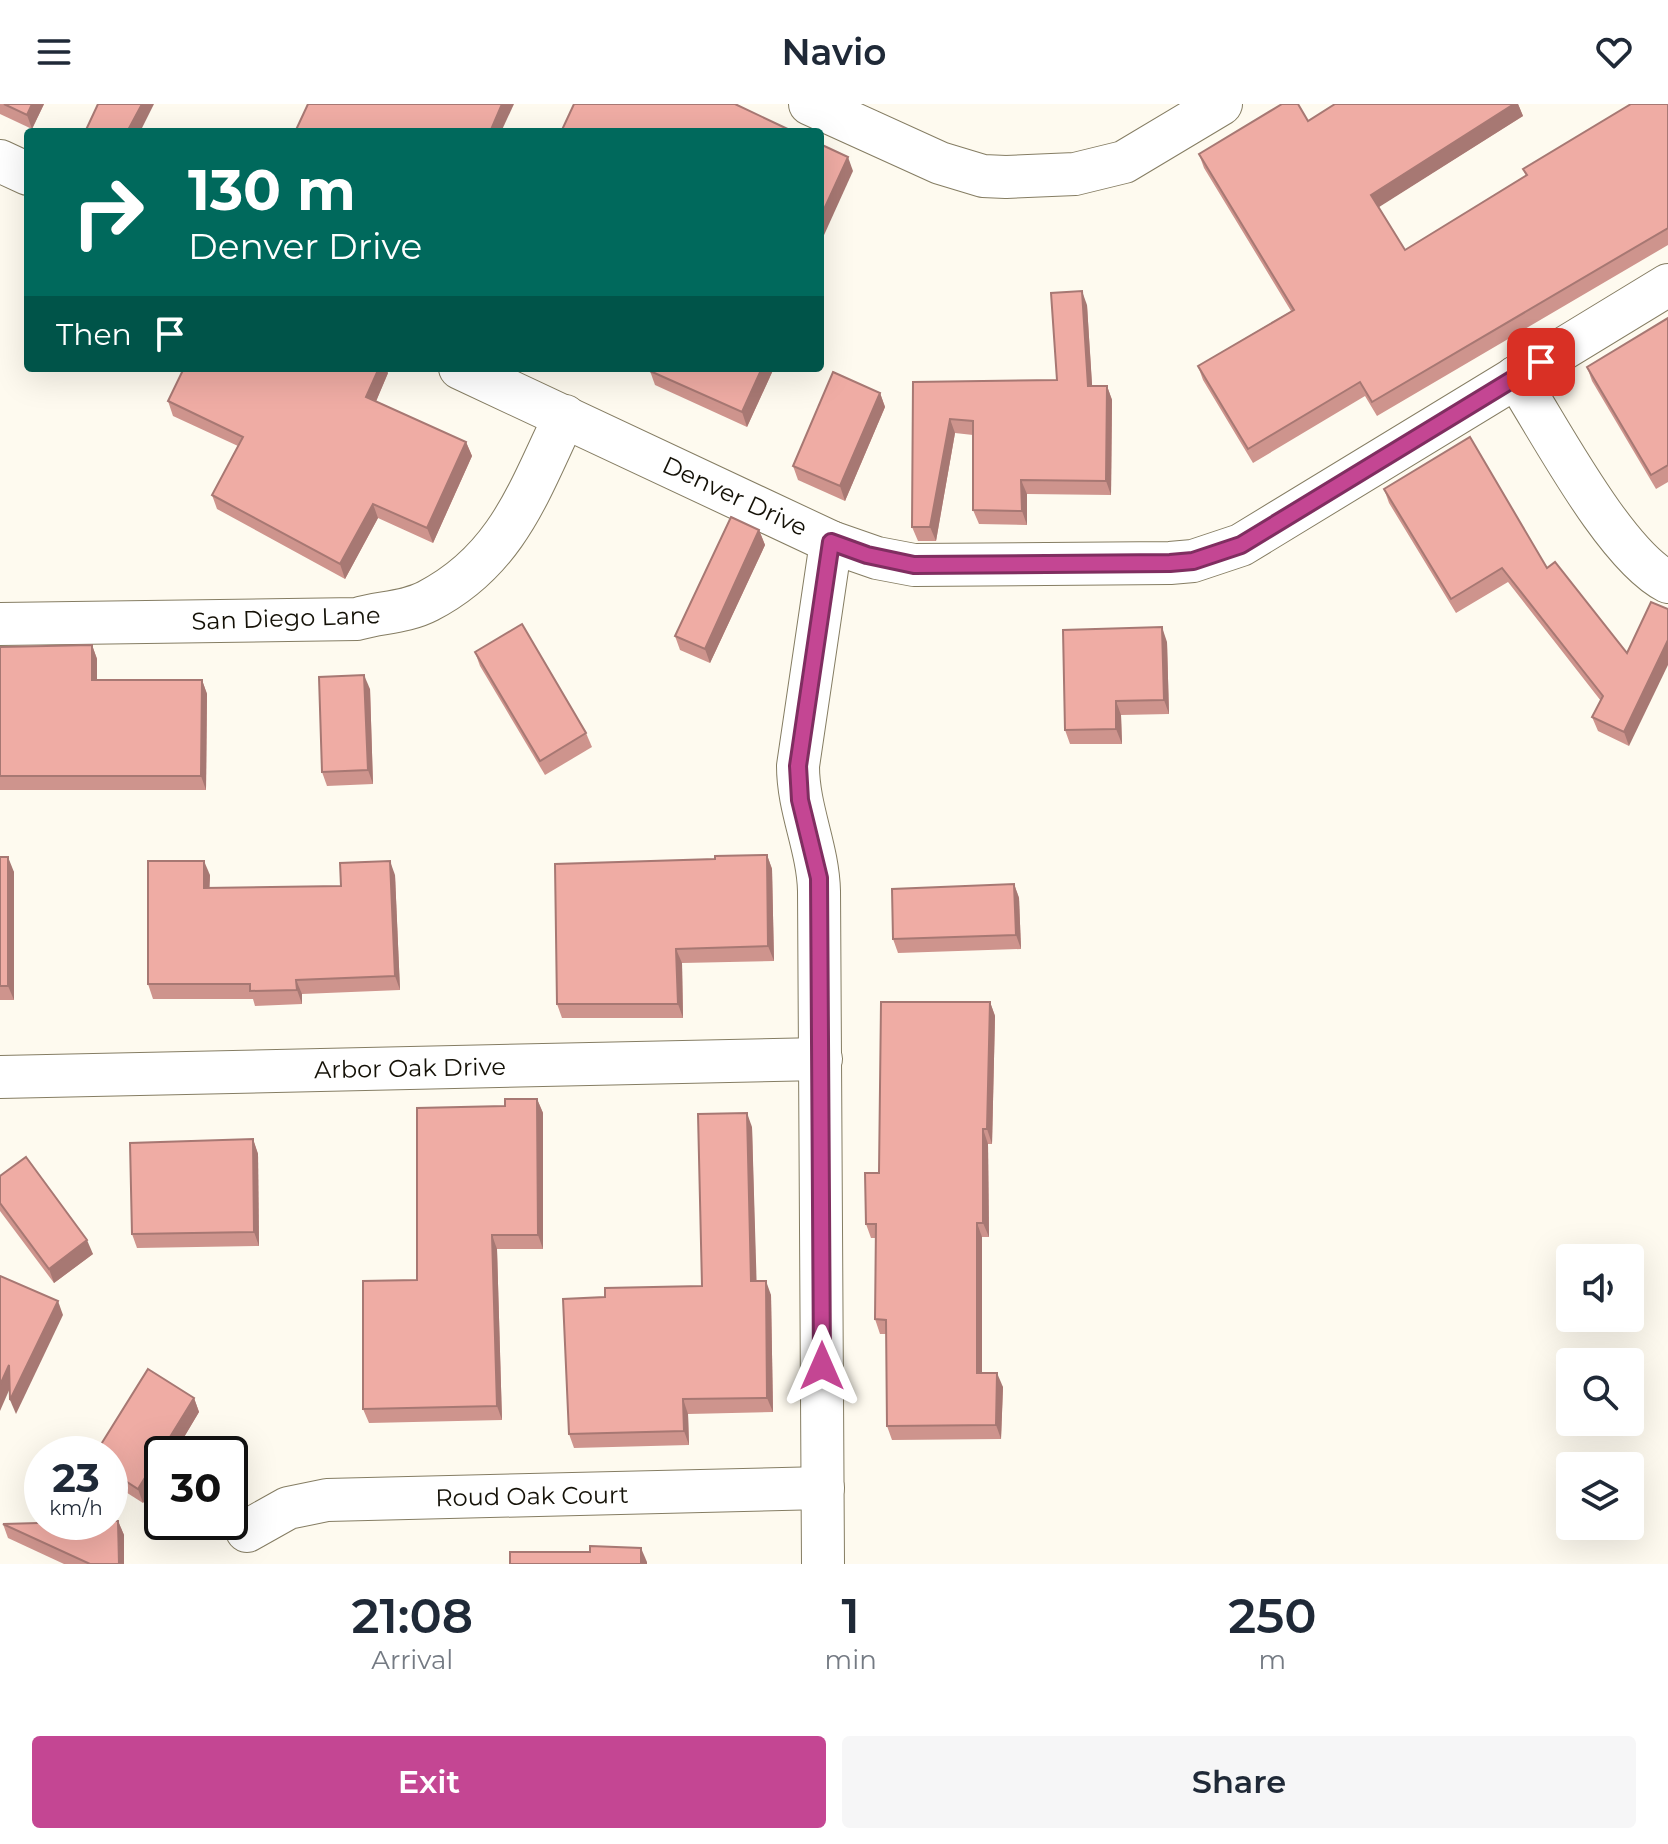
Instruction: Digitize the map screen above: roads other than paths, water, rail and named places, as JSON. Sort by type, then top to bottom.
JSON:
[{"type":"street","points":[[810,104],[940,163],[983,176],[1006,177],[1075,174],[1124,162],[1221,104]]},
{"type":"street","points":[[0,161],[24,172]]},
{"type":"street","name":"Denver Drive","points":[[469,372],[831,542],[867,555],[914,565],[1193,561],[1241,545],[1668,285]]},
{"type":"street","points":[[1516,377],[1615,533],[1643,564],[1668,582]]},
{"type":"street","name":"San Diego Lane","points":[[0,624],[357,619],[417,605],[470,574],[491,555],[520,512],[565,416]]},
{"type":"street","points":[[823,1564],[819,878],[800,800],[798,766],[831,542]]},
{"type":"street","name":"Arbor Oak Drive","points":[[0,1077],[821,1059]]},
{"type":"street","name":"Roud Oak Court","points":[[248,1530],[288,1508],[327,1500],[823,1488]]}]
